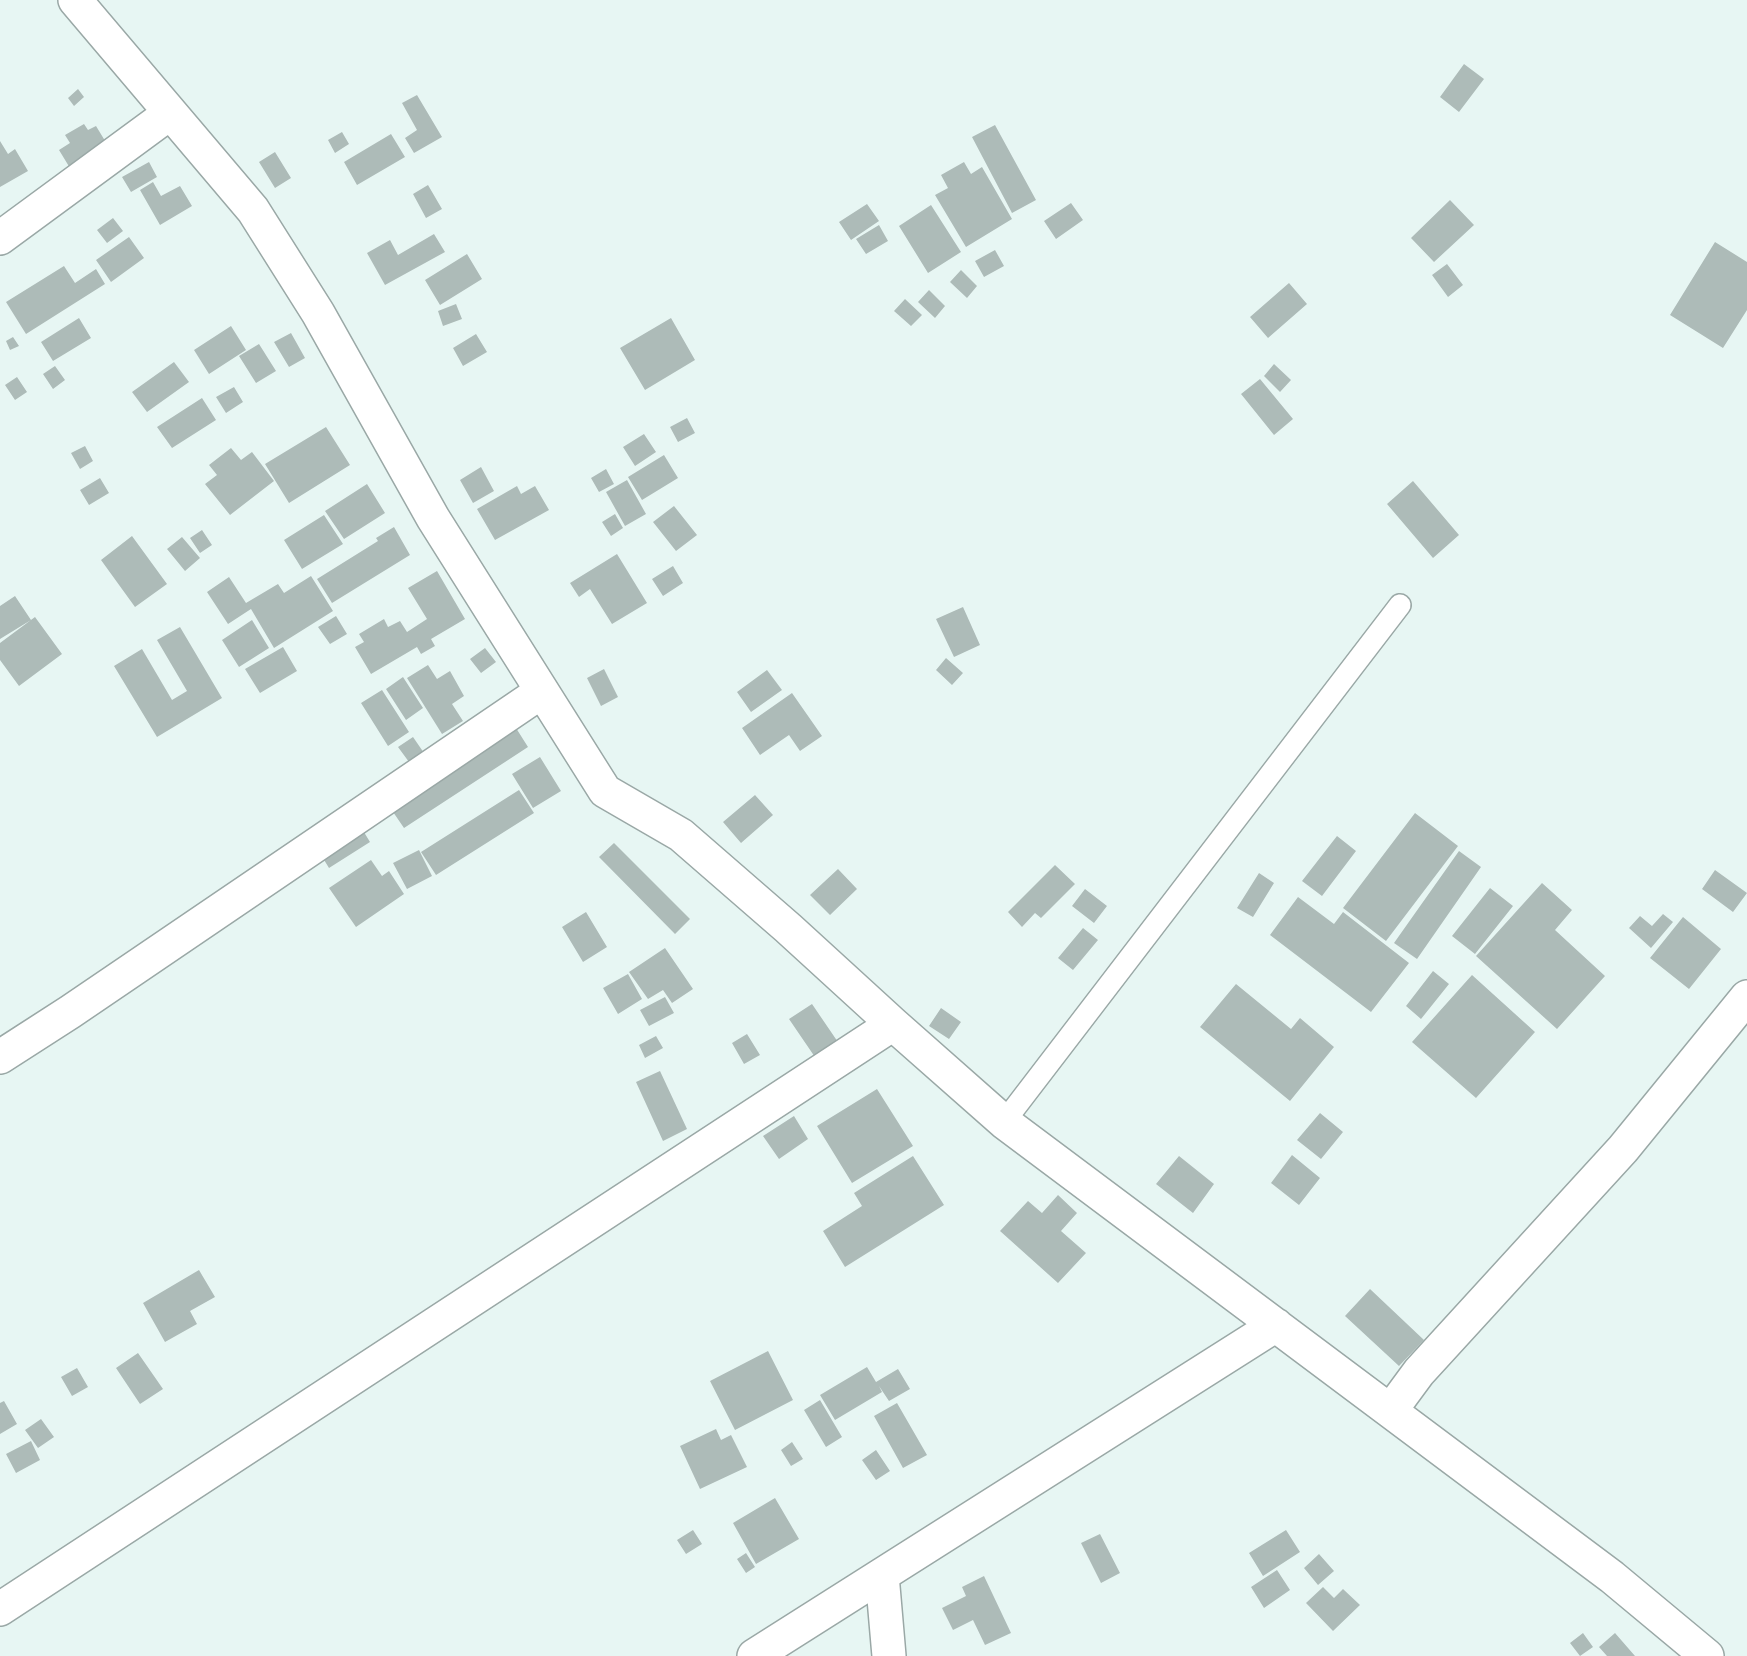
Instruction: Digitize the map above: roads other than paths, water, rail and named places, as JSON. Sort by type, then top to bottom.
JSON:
[{"type":"street","points":[[75,0],[253,210],[318,313],[434,518],[541,693],[605,792],[681,835],[1004,1122],[1612,1577],[1707,1656]]},
{"type":"street","points":[[0,238],[170,113]]},
{"type":"street","points":[[0,1057],[541,693]]},
{"type":"street","points":[[1390,1410],[1419,1372],[1623,1149],[1747,997]]},
{"type":"street","points":[[0,1609],[893,1024]]},
{"type":"street","points":[[754,1656],[1276,1325]]},
{"type":"street","points":[[882,1575],[889,1656]]},
{"type":"lane","points":[[1004,1122],[1400,605]]}]
